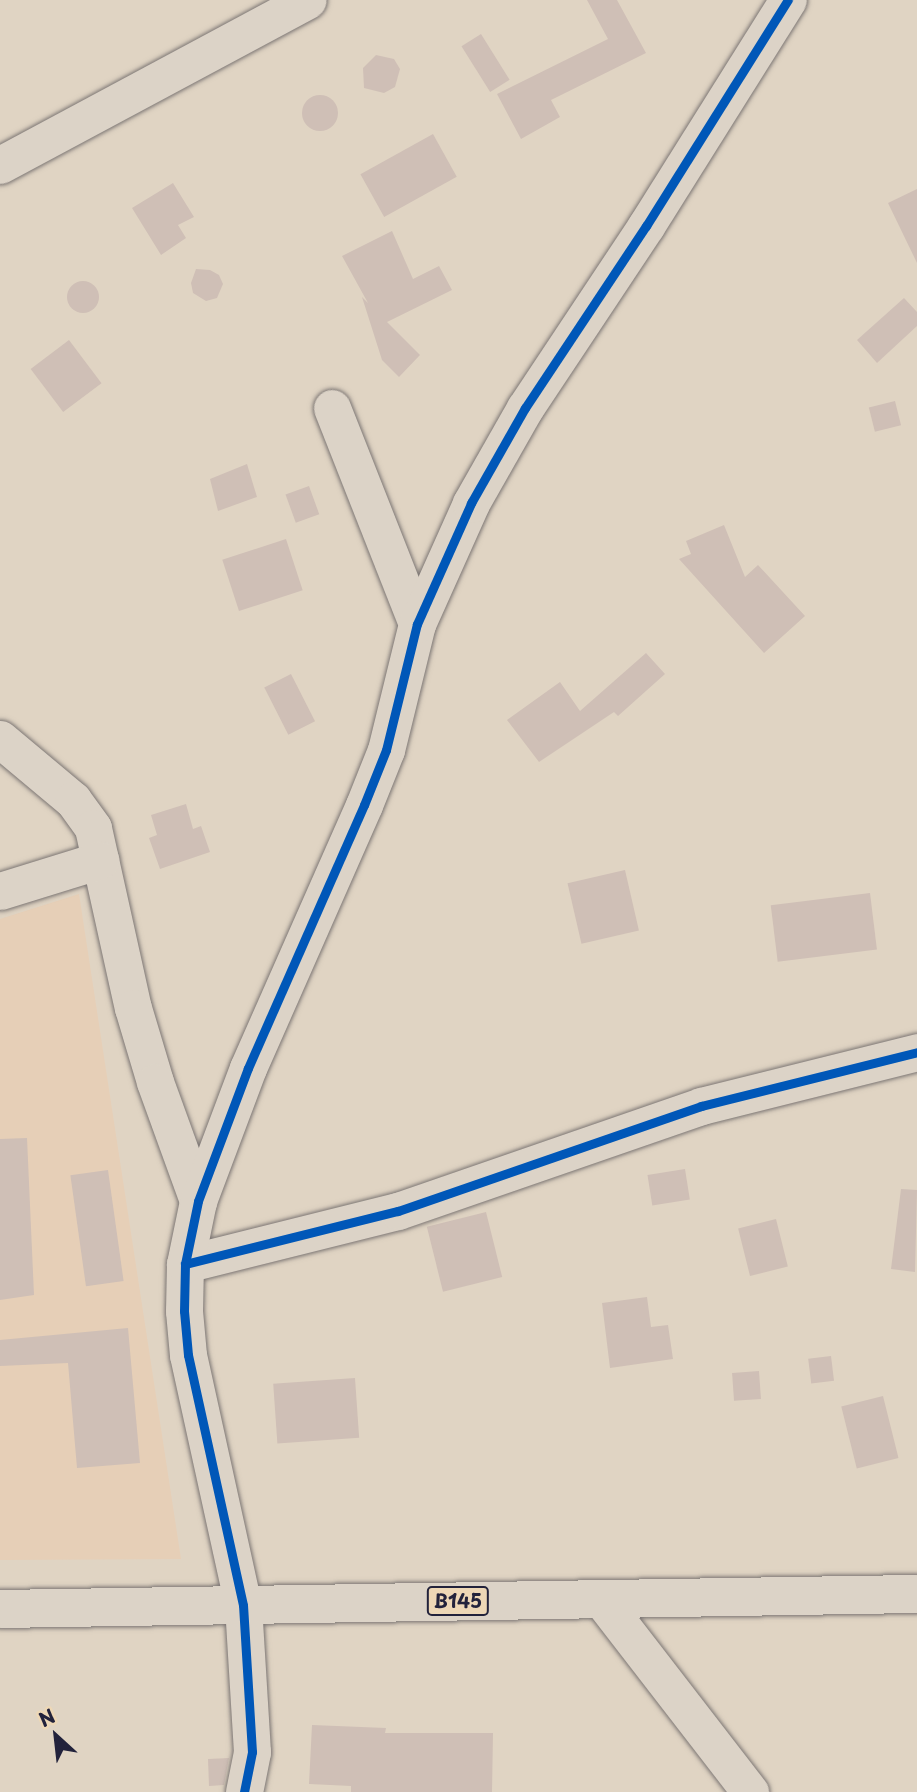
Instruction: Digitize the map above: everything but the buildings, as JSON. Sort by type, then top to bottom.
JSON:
[{"type":"main road","name":"B145","points":[[0,1609],[917,1594]]},
{"type":"street","points":[[0,165],[308,0]]},
{"type":"street","points":[[244,1792],[252,1752],[243,1605],[188,1355],[185,1264],[198,1200],[248,1068],[386,750],[416,624],[471,503],[525,408],[646,226],[788,0]]},
{"type":"street","points":[[332,408],[416,624]]},
{"type":"street","points":[[0,740],[73,800],[93,828],[137,1020],[155,1082],[198,1200]]},
{"type":"street","points":[[0,891],[100,860]]},
{"type":"street","points":[[185,1264],[398,1211],[701,1106],[917,1052]]},
{"type":"street","points":[[601,1599],[750,1792]]},
{"type":"shaded area","points":[[79,894],[181,1559],[0,1560],[0,919]]},
{"type":"cycle path","points":[[244,1792],[252,1752],[243,1605],[188,1355],[184,1311],[185,1264],[198,1201],[248,1068],[386,750],[417,624],[471,503],[525,408],[646,226],[788,0]]},
{"type":"cycle path","points":[[185,1264],[398,1211],[701,1106],[917,1052]]}]
